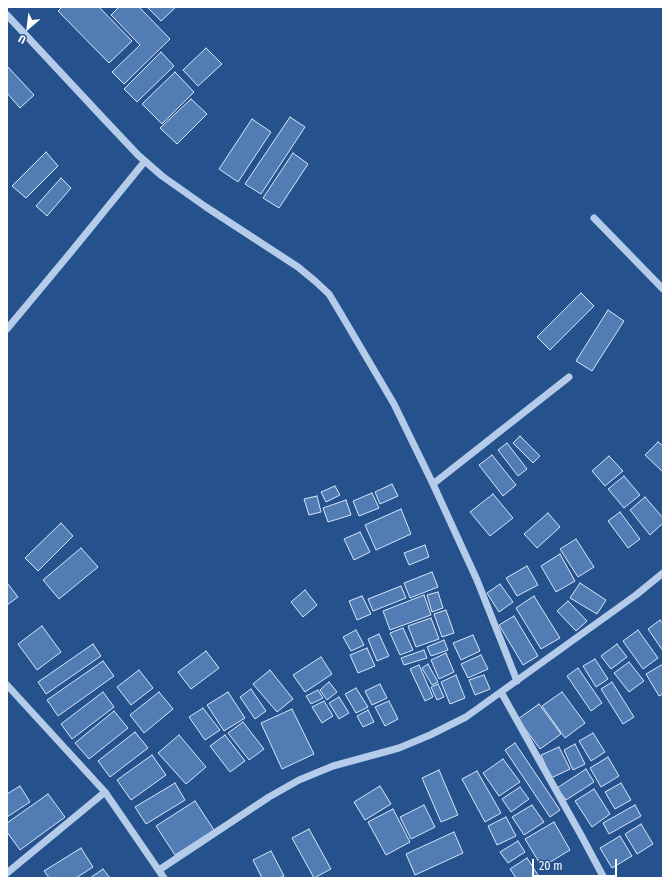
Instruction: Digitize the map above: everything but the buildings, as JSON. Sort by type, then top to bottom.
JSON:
[{"type":"street","points":[[7,15],[104,119],[145,161],[162,176],[206,207],[298,267],[329,294],[394,404],[433,484],[477,580],[517,681]]},
{"type":"street","points":[[7,329],[72,252],[145,161]]},
{"type":"street","points":[[594,218],[663,289]]},
{"type":"street","points":[[433,484],[569,377]]},
{"type":"street","points":[[159,870],[269,796],[299,780],[333,766],[399,748],[430,735],[466,717],[636,595],[663,573]]},
{"type":"street","points":[[7,685],[106,792],[164,878]]},
{"type":"street","points":[[501,692],[604,878]]},
{"type":"street","points":[[7,873],[106,792]]}]
